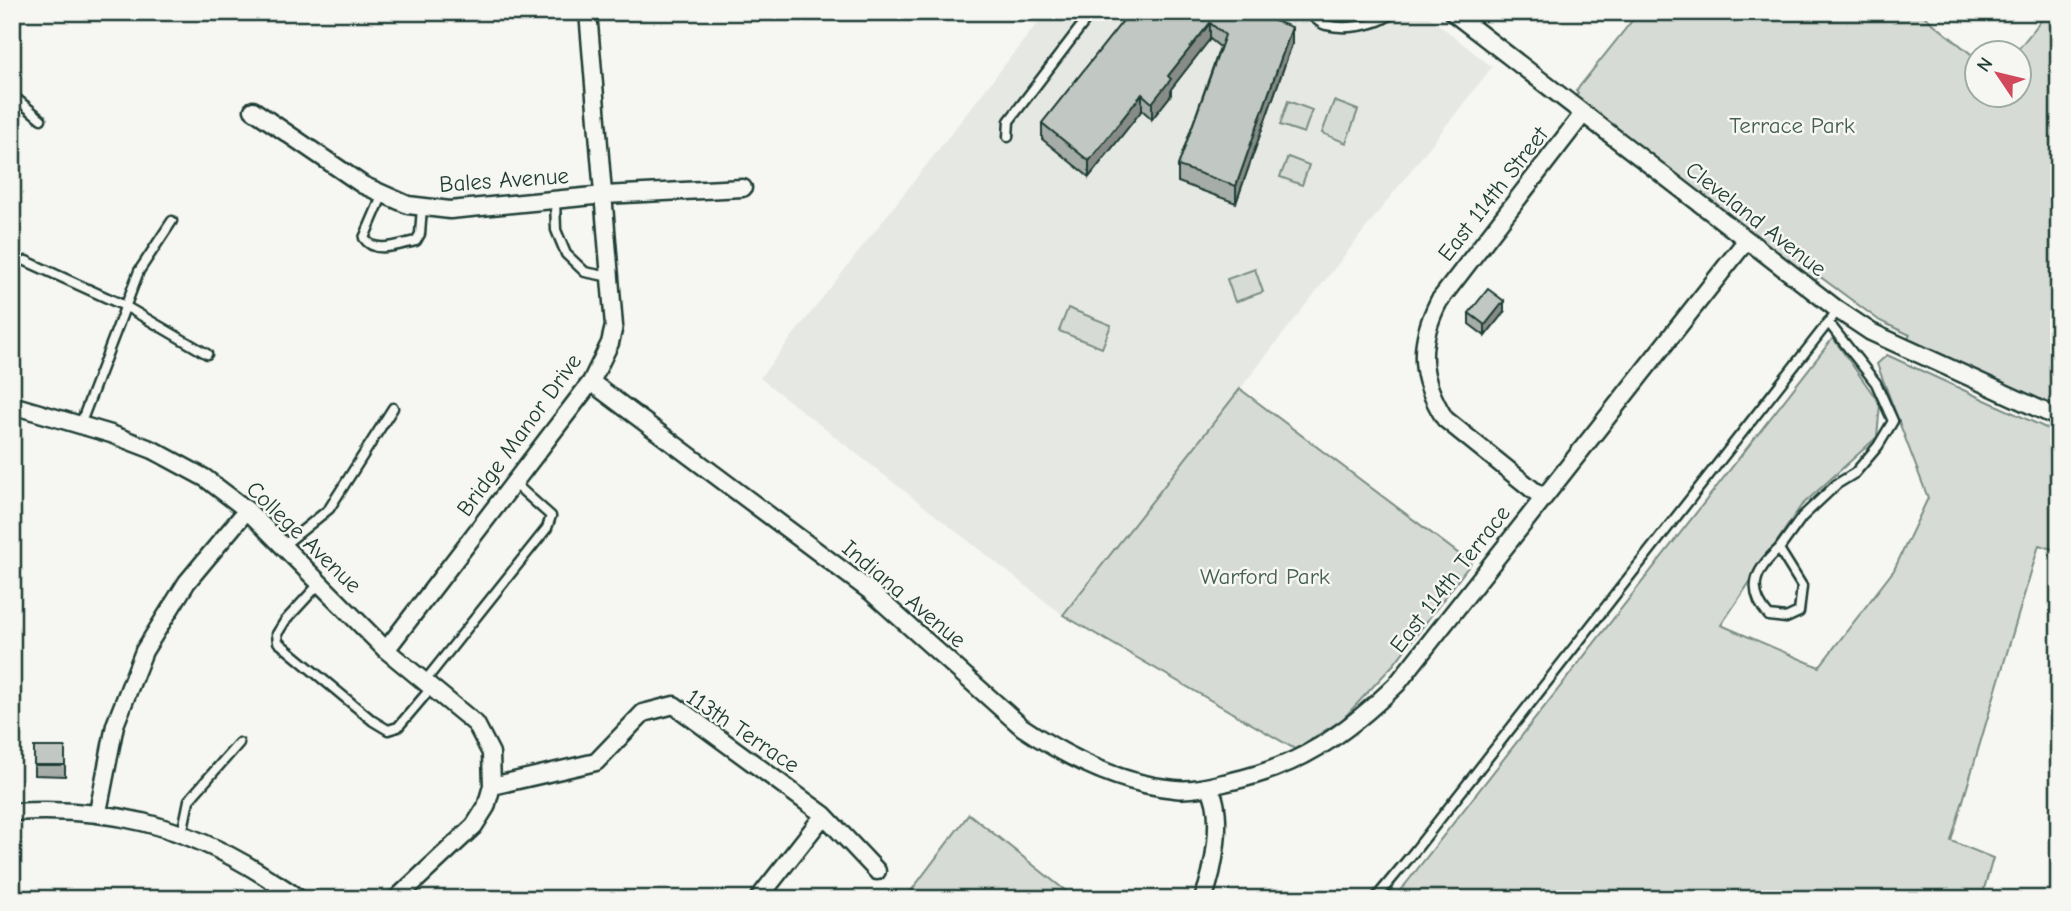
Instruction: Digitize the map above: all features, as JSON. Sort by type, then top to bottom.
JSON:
[{"type":"street","name":"Bridge Manor Drive","points":[[386,650],[591,382],[610,343],[614,326],[588,12]]},
{"type":"street","name":"Cleveland Avenue","points":[[1452,12],[1746,241],[1833,316],[2059,418]]},
{"type":"street","name":"Bales Avenue","points":[[253,110],[363,185],[408,205],[450,210],[604,195],[743,188]]},
{"type":"street","name":"East 114th Street","points":[[1543,498],[1445,419],[1433,401],[1426,382],[1423,347],[1429,320],[1439,301],[1583,114]]},
{"type":"street","name":"East 114th Terrace","points":[[1209,787],[1251,777],[1291,762],[1329,742],[1364,716],[1397,684],[1746,241]]},
{"type":"street","name":"Indiana Avenue","points":[[591,382],[870,591],[1022,727],[1095,768],[1133,781],[1177,789],[1209,787]]},
{"type":"street","name":"College Avenue","points":[[12,405],[153,450],[205,478],[247,510],[386,650],[476,723],[491,753],[492,786]]},
{"type":"street","points":[[98,812],[115,726],[144,651],[187,582],[247,510]]},
{"type":"street","name":"113th Terrace","points":[[492,786],[596,762],[643,713],[674,705],[824,815],[877,871]]},
{"type":"street","points":[[396,899],[474,826],[486,807],[492,786]]},
{"type":"street","points":[[1203,899],[1212,878],[1217,823],[1214,795],[1209,787]]},
{"type":"street","points":[[12,812],[52,809],[98,812],[163,826],[230,854],[299,899]]},
{"type":"street","points":[[758,899],[824,815]]},
{"type":"lane","points":[[1008,137],[1009,121],[1092,12]]},
{"type":"lane","points":[[1308,12],[1324,25],[1351,27],[1387,18],[1393,12]]},
{"type":"lane","points":[[12,95],[41,119]]},
{"type":"lane","points":[[383,194],[364,238],[369,245],[376,248],[416,241],[420,234],[422,207]]},
{"type":"lane","points":[[555,200],[556,230],[566,254],[585,272],[610,277]]},
{"type":"lane","points":[[80,425],[139,271],[172,221]]},
{"type":"lane","points":[[26,261],[125,306],[207,354]]},
{"type":"lane","points":[[1375,899],[1833,316],[1877,383],[1893,421],[1878,446],[1855,472],[1837,484],[1802,517],[1779,549],[1765,561],[1755,581],[1759,604],[1769,616],[1786,618],[1799,612],[1802,586],[1779,549]]},
{"type":"lane","points":[[283,546],[329,509],[393,408]]},
{"type":"lane","points":[[320,583],[285,621],[277,634],[278,642],[373,721],[388,730],[398,727],[547,528],[551,516],[514,483]]},
{"type":"lane","points":[[182,834],[189,800],[239,743]]},
{"type":"shaded area","points":[[1046,12],[1423,12],[1492,67],[1063,615],[760,378]]},
{"type":"green space","name":"Terrace Park","points":[[1639,12],[1919,12],[1962,47],[1962,108],[2032,108],[2032,38],[2027,38],[2048,12],[2059,12],[2059,411],[1906,341],[1910,335],[1880,321],[1819,276],[1813,284],[1574,99],[1578,93],[1576,91]]},
{"type":"green space","points":[[1288,101],[1312,110],[1304,133],[1280,125]]},
{"type":"green space","points":[[1334,101],[1358,110],[1346,143],[1322,133]]},
{"type":"green space","points":[[1288,157],[1309,165],[1302,185],[1280,177]]},
{"type":"green space","points":[[1255,269],[1263,292],[1235,302],[1227,279]]},
{"type":"green space","points":[[1068,308],[1111,325],[1102,348],[1059,331]]},
{"type":"green space","points":[[1833,338],[1880,404],[1877,437],[1801,506],[1721,625],[1819,667],[1894,570],[1928,498],[1877,364],[1887,355],[2059,434],[2059,551],[2039,545],[1951,841],[1993,858],[1981,899],[1394,899]]},
{"type":"green space","name":"Warford Park","points":[[1240,389],[1471,563],[1394,664],[1342,720],[1295,749],[1063,615]]},
{"type":"green space","points":[[969,814],[1076,899],[905,899]]},
{"type":"building","points":[[1130,12],[1262,12],[1272,20],[1292,27],[1236,186],[1178,166],[1225,35],[1210,23],[1168,76],[1171,79],[1152,103],[1142,94],[1089,161],[1042,123]]},
{"type":"building","points":[[1488,289],[1504,301],[1485,325],[1469,313]]},
{"type":"building","points":[[34,747],[65,747],[65,765],[34,765]]}]
